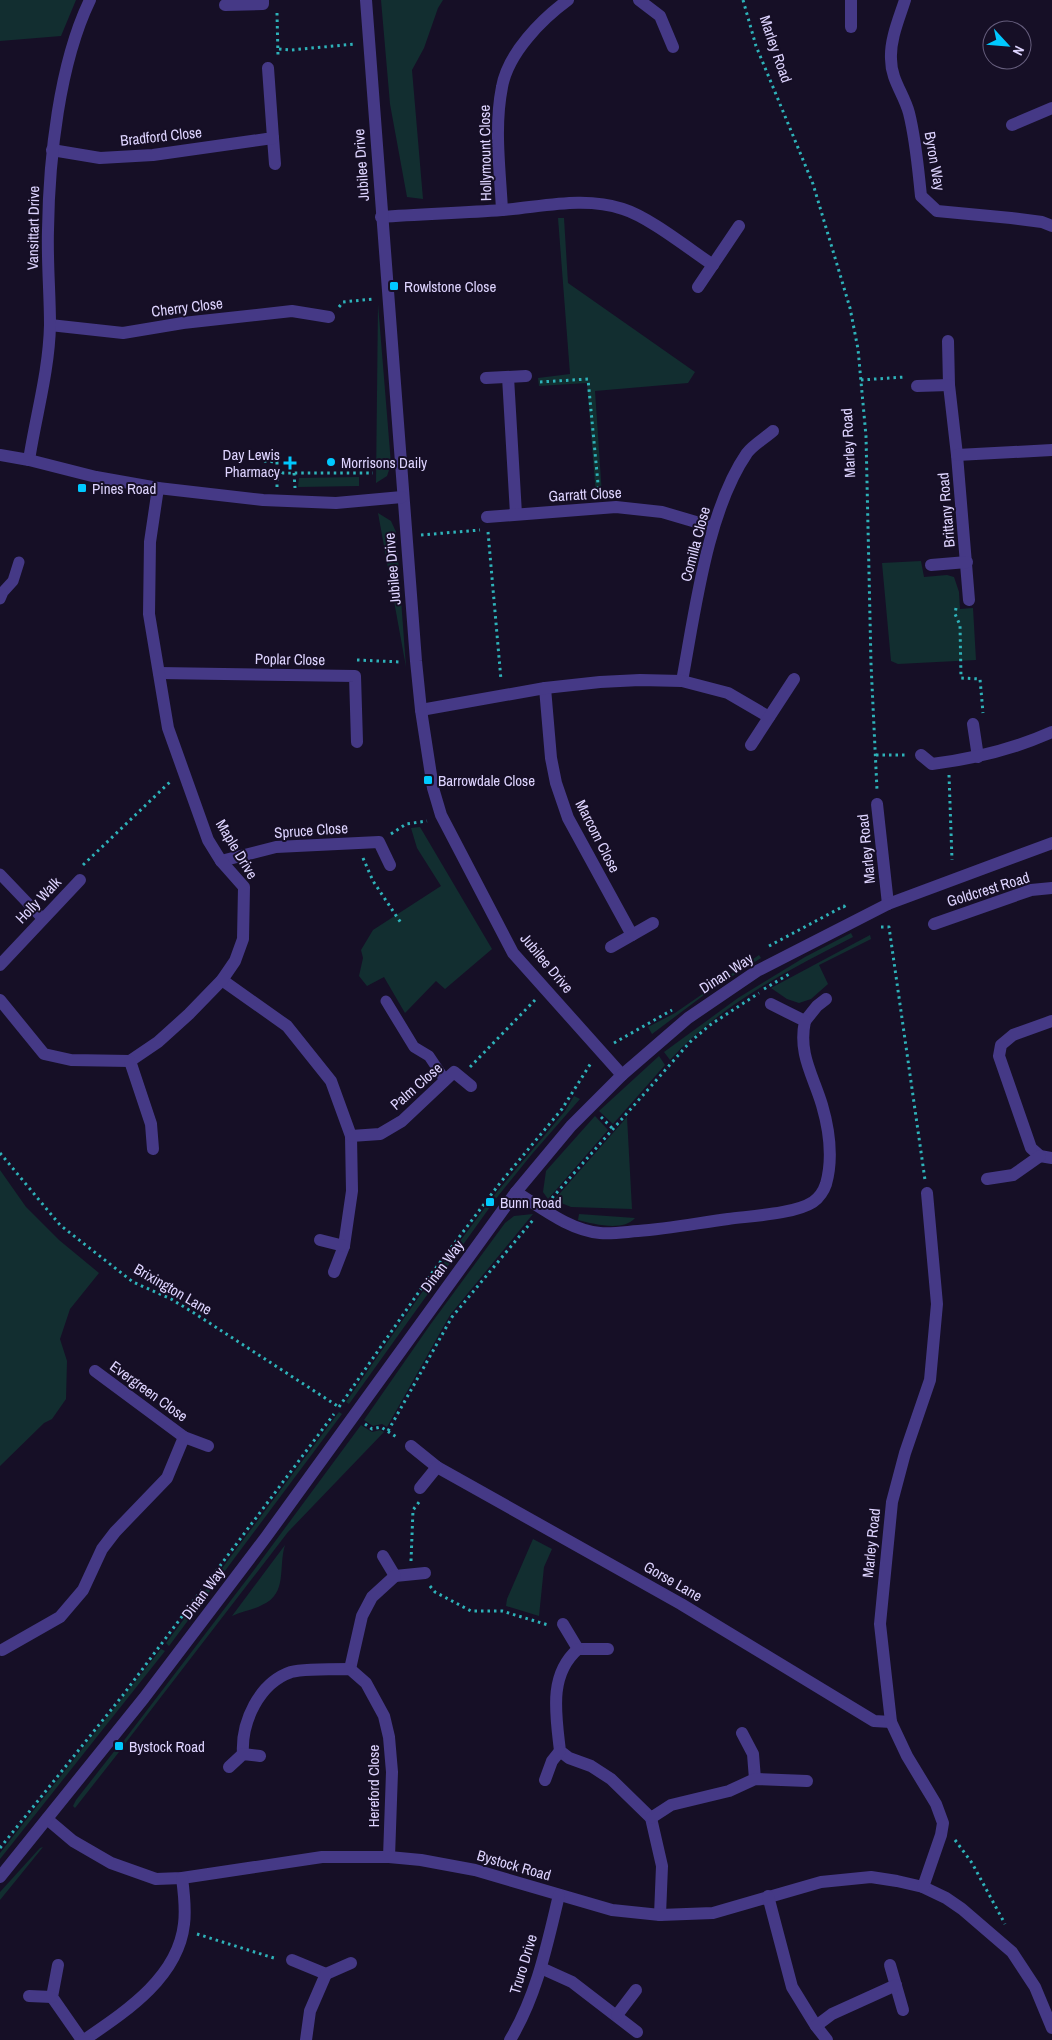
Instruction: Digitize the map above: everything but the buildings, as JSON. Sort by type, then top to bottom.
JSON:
[{"type":"street","name":"Vansittart Drive","points":[[29,460],[43,390],[50,325],[48,229],[52,150],[61,98],[73,48],[90,0]]},
{"type":"street","points":[[225,5],[263,4],[263,0]]},
{"type":"street","name":"Jubilee Drive","points":[[366,0],[405,537],[421,710],[433,788],[441,815],[513,952],[622,1074]]},
{"type":"street","name":"Hollymount Close","points":[[502,210],[499,119],[502,86],[509,64],[525,43],[545,18],[568,0]]},
{"type":"street","points":[[639,0],[660,16],[673,47]]},
{"type":"street","points":[[851,0],[852,27]]},
{"type":"street","name":"Byron Way","points":[[900,0],[904,0],[893,36],[890,59],[892,76],[906,103],[915,134],[921,196],[937,212],[1011,218],[1042,222],[1052,226]]},
{"type":"street","points":[[268,68],[275,164]]},
{"type":"street","points":[[1012,125],[1052,108]]},
{"type":"street","name":"Bradford Close","points":[[52,150],[100,158],[153,154],[273,138]]},
{"type":"street","points":[[381,216],[502,210],[567,203],[603,204],[624,209],[713,264]]},
{"type":"street","points":[[698,287],[739,226]]},
{"type":"street","name":"Cherry Close","points":[[50,325],[123,333],[292,311],[328,317]]},
{"type":"street","name":"Brittany Road","points":[[948,341],[949,385],[967,562],[964,603]]},
{"type":"street","points":[[486,378],[526,376]]},
{"type":"street","points":[[508,377],[516,514]]},
{"type":"street","points":[[917,386],[949,385]]},
{"type":"street","name":"Comilla Close","points":[[682,681],[713,526],[733,477],[748,452],[773,431]]},
{"type":"street","name":"Brittany Road","points":[[957,455],[1052,450]]},
{"type":"street","points":[[0,455],[29,460],[96,477],[158,488],[262,500],[336,503],[402,497]]},
{"type":"street","name":"Maple Drive","points":[[130,1061],[158,1042],[222,980],[235,961],[243,939],[244,887],[221,861],[208,840],[168,728],[149,614],[150,542],[158,488]]},
{"type":"street","name":"Garratt Close","points":[[487,517],[616,507],[662,512],[713,526]]},
{"type":"street","name":"Brittany Road","points":[[931,565],[967,562]]},
{"type":"street","name":"Poplar Close","points":[[159,673],[355,676],[357,742]]},
{"type":"street","points":[[751,745],[794,679]]},
{"type":"street","points":[[421,710],[545,688],[640,680],[682,681],[728,693],[769,716]]},
{"type":"street","name":"Marcom Close","points":[[545,688],[551,758],[556,783],[565,810],[632,935]]},
{"type":"street","points":[[973,724],[978,757]]},
{"type":"street","points":[[921,756],[932,764],[978,757],[1031,742],[1052,732]]},
{"type":"street","name":"Marley Road","points":[[877,804],[888,904]]},
{"type":"street","points":[[379,842],[390,866]]},
{"type":"street","name":"Spruce Close","points":[[221,861],[276,847],[379,842]]},
{"type":"street","name":"Dinan Way","points":[[0,1877],[144,1698],[266,1537],[516,1192],[571,1126],[622,1074],[688,1018],[758,971],[888,904],[1052,843]]},
{"type":"street","name":"Holly Walk","points":[[0,965],[42,918],[80,880]]},
{"type":"street","name":"Goldcrest Road","points":[[934,924],[1031,890],[1052,888]]},
{"type":"street","points":[[611,947],[653,923]]},
{"type":"street","points":[[222,980],[287,1026],[331,1081],[351,1136],[352,1191],[344,1246],[334,1272]]},
{"type":"street","points":[[516,1192],[561,1220],[587,1231],[614,1234],[788,1210],[813,1202],[826,1185],[829,1162],[829,1138],[822,1105],[810,1074],[802,1044],[805,1022],[826,999]]},
{"type":"street","points":[[0,1000],[44,1054],[71,1060],[130,1061],[151,1124],[153,1149]]},
{"type":"street","points":[[771,1004],[805,1022]]},
{"type":"street","points":[[1046,1157],[1030,1148],[999,1056],[1002,1045],[1013,1035],[1052,1021]]},
{"type":"street","name":"Palm Close","points":[[351,1136],[380,1134],[402,1121],[454,1072],[471,1086]]},
{"type":"street","points":[[987,1178],[1013,1175],[1046,1157]]},
{"type":"street","name":"Marley Road","points":[[926,1193],[937,1304],[930,1380],[905,1453],[892,1502],[880,1624],[891,1722],[907,1756],[936,1804],[943,1823]]},
{"type":"street","points":[[320,1240],[344,1246]]},
{"type":"street","name":"Evergreen Close","points":[[95,1372],[184,1437],[208,1446]]},
{"type":"street","name":"Evergreen Close","points":[[1,1652],[60,1617],[83,1590],[102,1549],[115,1532],[166,1478],[184,1437]]},
{"type":"street","name":"Gorse Lane","points":[[411,1446],[437,1467],[681,1604],[874,1721],[891,1722]]},
{"type":"street","points":[[420,1488],[437,1467]]},
{"type":"street","points":[[383,1556],[395,1576]]},
{"type":"street","points":[[229,1768],[243,1754],[242,1740],[254,1704],[271,1684],[291,1672],[350,1669],[362,1616],[372,1597],[395,1576],[419,1573]]},
{"type":"street","points":[[566,1629],[578,1649]]},
{"type":"street","points":[[545,1780],[552,1761],[560,1751],[556,1717],[557,1683],[563,1666],[578,1649],[608,1649]]},
{"type":"street","name":"Hereford Close","points":[[350,1669],[366,1683],[384,1716],[389,1737],[392,1762],[388,1857]]},
{"type":"street","points":[[742,1733],[753,1754],[755,1779]]},
{"type":"street","points":[[560,1751],[569,1758],[591,1766],[612,1779],[651,1818],[662,1866],[660,1915]]},
{"type":"street","points":[[243,1754],[260,1756]]},
{"type":"street","points":[[651,1818],[672,1805],[729,1791],[755,1779],[807,1781]]},
{"type":"street","name":"Bystock Road","points":[[47,1819],[72,1841],[111,1863],[156,1879],[182,1878],[322,1857],[388,1857],[422,1860],[475,1870],[612,1910],[660,1915],[713,1913],[821,1882],[871,1877],[923,1887],[946,1898],[962,1909],[1012,1952],[1035,1987],[1052,2028]]},
{"type":"street","points":[[923,1887],[941,1836],[943,1823]]},
{"type":"street","points":[[58,1965],[52,1998],[83,2040],[126,2011],[151,1988],[178,1948],[184,1916],[182,1878]]},
{"type":"street","name":"Truro Drive","points":[[510,2040],[532,1994],[541,1968],[559,1895]]},
{"type":"street","points":[[768,1896],[792,1987],[816,2026],[828,2040]]},
{"type":"street","points":[[292,1960],[326,1974]]},
{"type":"street","points":[[306,2040],[310,2011],[326,1974],[351,1963]]},
{"type":"street","points":[[890,1965],[903,2010]]},
{"type":"street","points":[[541,1968],[572,1982],[637,2032]]},
{"type":"street","points":[[816,2026],[832,2014],[896,1985]]},
{"type":"street","points":[[617,2015],[636,1990]]},
{"type":"street","points":[[29,1996],[52,1998]]},
{"type":"lane","points":[[0,599],[3,592],[13,581],[19,562]]},
{"type":"lane","points":[[0,874],[42,918]]},
{"type":"lane","points":[[386,1001],[414,1047],[428,1056],[445,1080]]},
{"type":"path","name":"Marley Road","points":[[743,0],[756,46],[813,184],[850,308],[858,349],[866,436],[870,634],[877,804]]},
{"type":"path","points":[[268,68],[278,63],[276,4]]},
{"type":"path","points":[[278,49],[291,50],[368,42]]},
{"type":"path","points":[[357,300],[372,299]]},
{"type":"path","points":[[526,376],[536,382],[588,379],[600,508]]},
{"type":"path","points":[[861,380],[907,377],[907,387],[917,386]]},
{"type":"path","points":[[264,461],[277,462],[277,488]]},
{"type":"path","points":[[277,469],[283,473],[294,474],[373,473]]},
{"type":"path","points":[[294,474],[295,489]]},
{"type":"path","points":[[405,537],[488,530],[502,696]]},
{"type":"path","points":[[964,603],[955,608],[955,614],[960,625],[960,678],[980,679],[983,715],[972,716],[973,724]]},
{"type":"path","points":[[389,660],[402,662]]},
{"type":"path","points":[[876,755],[921,756]]},
{"type":"path","points":[[948,762],[952,860]]},
{"type":"path","points":[[80,880],[83,866],[168,782],[183,772]]},
{"type":"path","points":[[379,842],[406,824],[422,822],[441,815]]},
{"type":"path","points":[[359,843],[361,854],[373,880],[401,923]]},
{"type":"path","points":[[876,930],[884,926],[889,927],[926,1193]]},
{"type":"path","points":[[353,1417],[372,1429],[381,1427],[388,1431],[452,1317],[543,1209],[690,1042],[710,1025],[796,971]]},
{"type":"path","points":[[460,1077],[546,988]]},
{"type":"path","name":"Brixington Lane","points":[[0,1153],[60,1225],[133,1282],[171,1299],[194,1313],[331,1403]]},
{"type":"path","points":[[420,1488],[423,1496],[413,1510],[419,1573],[435,1592],[471,1611],[502,1611],[548,1624],[550,1630],[566,1629]]},
{"type":"path","points":[[943,1823],[972,1863],[1006,1925]]},
{"type":"path","points":[[182,1931],[283,1961],[292,1960]]},
{"type":"green space","points":[[0,0],[76,0],[61,36],[0,41]]},
{"type":"green space","points":[[381,0],[443,0],[438,8],[424,48],[412,70],[423,199],[407,197],[390,104]]},
{"type":"green space","points":[[558,218],[564,218],[568,283],[695,372],[688,383],[595,391],[602,495],[596,496],[587,383],[539,386],[538,378],[570,374]]},
{"type":"green space","points":[[378,304],[391,464],[387,476],[376,483]]},
{"type":"green space","points":[[359,477],[359,486],[298,487],[299,478]]},
{"type":"green space","points":[[378,513],[391,521],[396,532],[406,667]]},
{"type":"green space","points":[[921,561],[924,577],[947,575],[954,577],[959,592],[960,609],[973,608],[976,660],[898,664],[891,661],[882,563]]},
{"type":"green space","points":[[420,827],[492,949],[445,989],[436,981],[405,1013],[384,977],[367,986],[359,976],[363,958],[361,950],[373,930],[441,886],[417,848],[411,828]]},
{"type":"green space","points":[[851,933],[853,937],[804,962],[733,1006],[690,1040],[670,1060],[664,1052],[738,998],[805,957]]},
{"type":"green space","points":[[870,935],[871,939],[819,965],[828,984],[811,999],[799,1003],[787,999],[771,988]]},
{"type":"green space","points":[[759,955],[761,958],[712,989],[652,1034],[648,1027],[675,1013]]},
{"type":"green space","points":[[659,1056],[665,1065],[613,1124],[599,1111]]},
{"type":"green space","points":[[574,1096],[580,1099],[494,1201],[491,1199],[565,1111]]},
{"type":"green space","points":[[595,1116],[608,1130],[548,1199],[543,1192],[546,1171]]},
{"type":"green space","points":[[627,1117],[632,1209],[571,1207],[554,1200]]},
{"type":"green space","points":[[0,1170],[26,1207],[59,1240],[99,1273],[70,1309],[60,1339],[67,1361],[66,1399],[52,1419],[44,1423],[0,1466]]},
{"type":"green space","points":[[487,1205],[490,1207],[349,1404],[346,1402],[425,1288]]},
{"type":"green space","points":[[533,1214],[450,1315],[387,1427],[382,1424],[373,1426],[364,1420],[430,1325],[505,1223],[514,1216]]},
{"type":"green space","points":[[579,1214],[635,1218],[623,1225],[608,1226],[578,1220]]},
{"type":"green space","points":[[339,1412],[342,1414],[169,1646],[166,1643]]},
{"type":"green space","points":[[361,1425],[372,1432],[380,1430],[384,1432],[288,1532],[124,1745],[122,1743],[254,1570]]},
{"type":"green space","points":[[533,1539],[552,1549],[544,1567],[539,1616],[506,1606],[507,1599]]},
{"type":"green space","points":[[285,1545],[281,1579],[276,1594],[262,1605],[232,1616]]},
{"type":"green space","points":[[161,1649],[165,1651],[0,1859],[0,1853]]},
{"type":"green space","points":[[116,1749],[119,1752],[75,1808],[73,1806],[76,1800]]},
{"type":"green space","points":[[43,1847],[0,1900],[0,1892]]},
{"type":"place","name":"Rowlstone Close","points":[[394,286]]},
{"type":"place","name":"Morrisons Daily","points":[[331,462]]},
{"type":"place","name":"Day Lewis Pharmacy","points":[[290,463]]},
{"type":"place","name":"Pines Road","points":[[82,488]]},
{"type":"place","name":"Barrowdale Close","points":[[428,780]]},
{"type":"place","name":"Bunn Road","points":[[490,1202]]},
{"type":"place","name":"Bystock Road","points":[[119,1746]]}]
